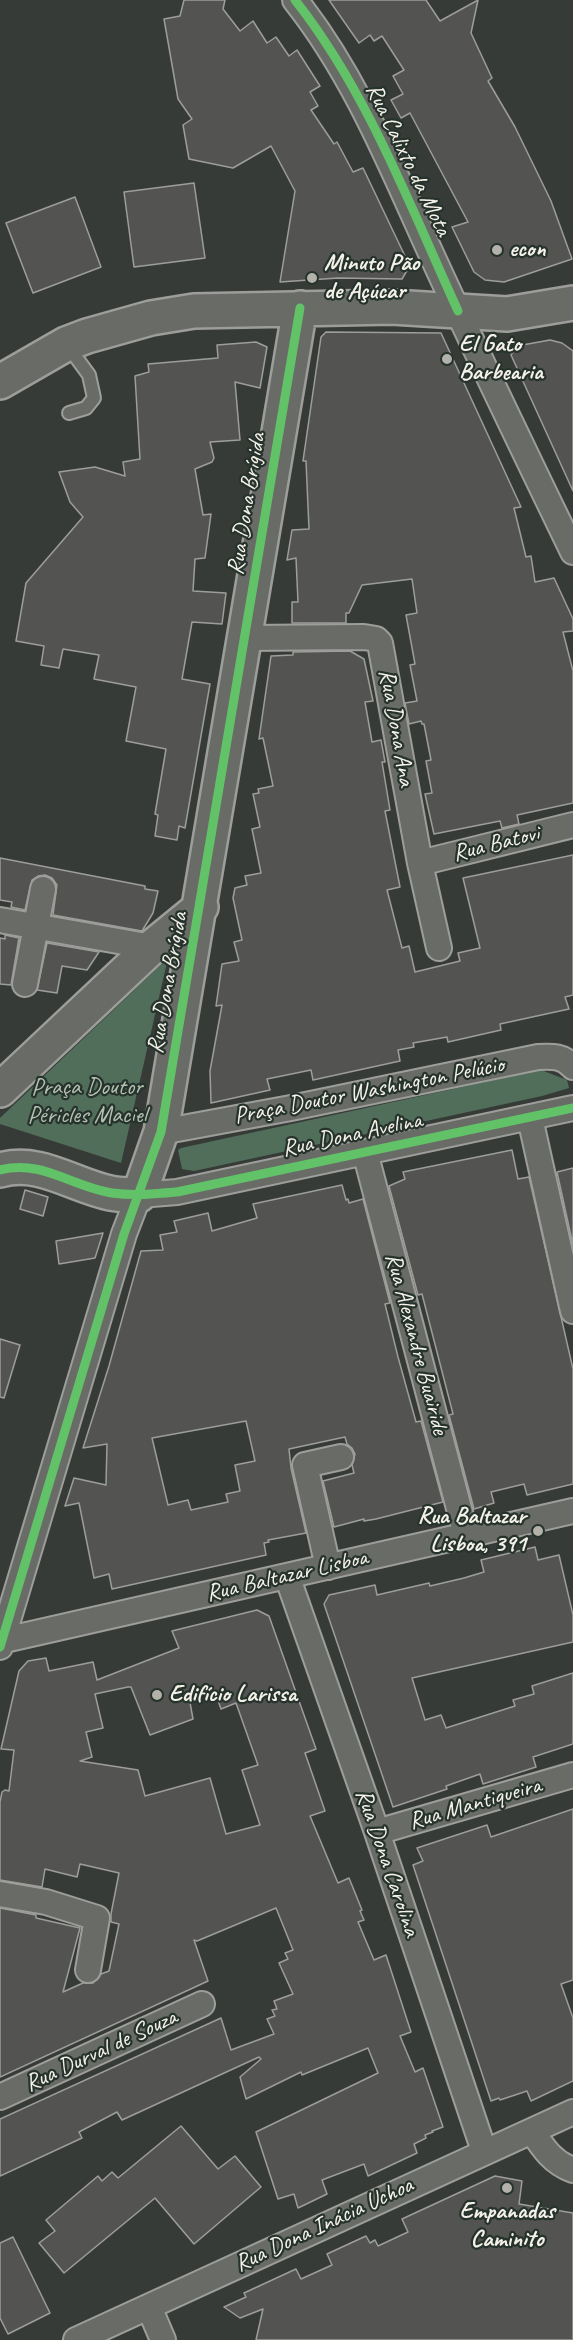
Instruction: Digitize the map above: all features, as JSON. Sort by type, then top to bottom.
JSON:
[{"type":"street","name":"Rua Calixto da Mota","points":[[295,0],[312,21],[362,102],[458,311],[573,552]]},
{"type":"street","points":[[0,382],[66,344],[87,336],[151,318],[194,311],[392,307],[507,314],[571,305]]},
{"type":"street","name":"Rua Dona Brígida","points":[[0,1643],[124,1233],[161,1132],[201,907],[300,308]]},
{"type":"street","name":"Rua Dona Ana","points":[[245,638],[364,637],[376,639],[380,643],[420,863],[439,948]]},
{"type":"street","name":"Rua Batovi","points":[[420,863],[573,825]]},
{"type":"street","points":[[25,984],[43,889]]},
{"type":"street","points":[[0,1090],[152,947],[201,907]]},
{"type":"street","points":[[0,920],[152,947]]},
{"type":"street","name":"Praça Doutor Washington Pelúcio","points":[[161,1132],[291,1108],[538,1057],[554,1056],[565,1059],[573,1067]]},
{"type":"street","name":"Rua Dona Avelina","points":[[139,1196],[177,1192],[573,1108]]},
{"type":"street","points":[[530,1118],[573,1311]]},
{"type":"street","name":"Rua Alexandre Buairide","points":[[365,1152],[466,1535]]},
{"type":"street","points":[[0,1170],[16,1166],[47,1171],[110,1193],[139,1196]]},
{"type":"street","points":[[328,1567],[305,1465],[341,1457]]},
{"type":"street","name":"Rua Baltazar Lisboa","points":[[0,1643],[573,1511]]},
{"type":"street","name":"Rua Dona Carolina","points":[[287,1576],[377,1832],[484,2151]]},
{"type":"street","name":"Rua Mantiqueira","points":[[377,1832],[573,1775]]},
{"type":"street","points":[[0,1894],[46,1902],[97,1918],[88,1970]]},
{"type":"street","name":"Rua Durval de Souza","points":[[0,2097],[202,2004]]},
{"type":"street","name":"Rua Dona Inácia Uchoa","points":[[95,2337],[149,2307],[573,2112]]},
{"type":"street","points":[[532,2131],[548,2155],[564,2167],[573,2170]]},
{"type":"street","points":[[149,2307],[159,2336],[163,2340]]},
{"type":"lane","points":[[66,344],[89,375],[94,398],[86,408],[69,412]]},
{"type":"green space","name":"Praça Doutor Péricles Maciel","points":[[168,958],[121,1163],[0,1124],[0,1118]]},
{"type":"green space","points":[[541,1070],[567,1080],[569,1088],[542,1096],[194,1171],[182,1169],[178,1150],[181,1148]]},
{"type":"building","points":[[184,0],[225,0],[223,9],[240,31],[253,21],[267,43],[276,37],[289,56],[297,50],[320,86],[310,92],[318,106],[311,110],[334,144],[337,142],[353,172],[363,168],[405,256],[409,267],[402,279],[338,278],[280,282],[295,191],[271,146],[233,168],[189,159],[183,125],[192,119],[178,99],[164,19],[180,16]]},
{"type":"building","points":[[329,0],[426,0],[440,21],[478,0],[471,33],[492,78],[488,81],[515,127],[551,201],[572,259],[504,282],[485,280],[474,272],[452,227],[468,222],[410,113],[401,118],[391,100],[403,94],[393,76],[404,70],[382,36],[374,41],[370,35],[359,43]]},
{"type":"building","points":[[194,183],[205,258],[134,267],[124,192]]},
{"type":"building","points":[[75,197],[101,267],[33,293],[6,223]]},
{"type":"building","points":[[326,332],[441,333],[521,507],[514,508],[526,557],[531,556],[535,582],[554,578],[573,619],[573,631],[563,632],[573,671],[573,803],[517,815],[519,824],[502,828],[500,821],[434,834],[425,794],[432,793],[426,761],[431,760],[424,724],[421,721],[409,724],[405,703],[417,701],[410,665],[415,664],[406,615],[417,613],[412,579],[362,585],[349,613],[346,613],[346,623],[292,623],[292,602],[298,602],[296,558],[287,560],[292,530],[309,529],[306,461],[303,461],[321,337]]},
{"type":"building","points":[[550,340],[562,343],[573,351],[573,491],[511,355],[517,346]]},
{"type":"building","points":[[256,342],[267,347],[260,388],[235,382],[240,440],[210,442],[214,458],[212,462],[195,469],[203,515],[211,514],[205,558],[195,559],[193,591],[226,593],[222,624],[192,622],[182,679],[210,684],[185,828],[179,826],[177,840],[155,836],[158,815],[155,814],[166,749],[126,741],[136,687],[94,679],[99,655],[63,649],[59,668],[41,665],[44,646],[16,641],[26,583],[83,517],[70,502],[59,472],[95,467],[125,476],[123,462],[140,459],[135,376],[149,372],[148,364],[218,358],[217,345]]},
{"type":"building","points":[[350,651],[364,659],[373,701],[365,702],[372,742],[381,740],[385,762],[382,762],[390,810],[385,811],[400,887],[387,890],[402,948],[409,946],[415,972],[460,961],[458,953],[480,948],[463,878],[573,855],[573,995],[565,997],[569,1009],[500,1024],[501,1030],[448,1042],[447,1037],[413,1043],[414,1047],[398,1050],[400,1061],[313,1080],[311,1070],[267,1079],[270,1090],[211,1103],[210,1071],[222,1005],[216,1006],[222,964],[239,961],[234,942],[242,940],[233,898],[235,888],[247,885],[245,876],[261,873],[252,829],[260,827],[253,794],[259,793],[258,789],[273,786],[263,738],[259,739],[271,656],[293,655],[293,652]]},
{"type":"building","points":[[0,858],[145,886],[145,889],[158,891],[153,913],[142,931],[53,915],[57,885],[52,878],[45,875],[32,880],[25,910],[11,907],[12,902],[0,900]]},
{"type":"building","points":[[5,935],[19,938],[11,985],[0,984],[0,938],[5,939]]},
{"type":"building","points":[[47,943],[99,952],[87,970],[62,966],[57,993],[37,990]]},
{"type":"building","points":[[512,1150],[518,1179],[529,1177],[573,1369],[573,1484],[527,1495],[524,1484],[491,1492],[494,1503],[474,1509],[449,1415],[453,1414],[422,1294],[418,1295],[389,1186],[405,1179],[403,1172]]},
{"type":"building","points":[[573,1168],[573,1245],[557,1172]]},
{"type":"building","points":[[342,1185],[349,1203],[363,1199],[390,1303],[385,1304],[398,1357],[416,1422],[421,1421],[443,1502],[334,1527],[323,1481],[354,1473],[352,1465],[355,1454],[352,1448],[347,1444],[345,1437],[289,1449],[291,1468],[306,1533],[268,1540],[269,1542],[264,1543],[266,1555],[112,1589],[109,1574],[94,1578],[79,1503],[65,1506],[74,1478],[106,1485],[107,1444],[83,1448],[141,1251],[163,1250],[160,1235],[177,1232],[174,1221],[208,1213],[212,1231],[257,1218],[253,1204]],"holes":[[[246,1421],[255,1461],[235,1465],[240,1491],[226,1494],[228,1502],[191,1510],[188,1500],[168,1505],[152,1438]]]},
{"type":"building","points":[[25,1190],[48,1197],[43,1216],[20,1209]]},
{"type":"building","points":[[103,1233],[95,1258],[59,1264],[56,1241]]},
{"type":"building","points":[[0,1339],[20,1345],[4,1398],[0,1397]]},
{"type":"building","points":[[535,1547],[538,1560],[559,1555],[573,1615],[573,1642],[412,1678],[425,1720],[441,1715],[446,1728],[515,1706],[513,1700],[534,1694],[532,1686],[573,1673],[573,1744],[533,1757],[536,1767],[483,1784],[480,1774],[446,1786],[447,1789],[393,1807],[324,1604],[329,1595],[375,1585],[377,1595],[429,1583],[430,1586],[464,1578],[484,1572],[481,1560]]},
{"type":"building","points":[[257,1610],[269,1616],[316,1749],[305,1753],[325,1811],[310,1816],[338,1883],[349,1878],[362,1910],[360,1911],[364,1920],[358,1922],[374,1960],[386,1955],[411,2032],[400,2036],[415,2072],[423,2068],[443,2127],[425,2135],[426,2138],[414,2144],[417,2153],[368,2176],[364,2164],[322,2180],[327,2194],[298,2208],[294,2194],[278,2199],[256,2132],[378,2073],[368,2048],[302,2075],[301,2072],[246,2099],[240,2077],[261,2059],[259,2057],[122,2120],[117,2112],[79,2132],[82,2138],[0,2176],[0,2119],[221,2018],[231,2050],[274,2034],[267,2019],[275,2016],[272,2010],[277,2009],[274,2001],[293,1994],[279,1963],[288,1959],[285,1953],[293,1950],[276,1908],[197,1941],[194,1940],[208,1981],[0,2077],[0,1908],[36,1915],[36,1918],[80,1928],[63,1992],[83,1983],[93,1983],[101,1974],[109,1971],[119,1924],[111,1922],[111,1914],[119,1873],[80,1864],[77,1877],[45,1869],[42,1887],[0,1880],[0,1802],[2,1792],[9,1791],[14,1750],[1,1749],[19,1671],[28,1661],[46,1658],[49,1671],[93,1662],[97,1680],[179,1648],[172,1631]],"holes":[[[131,1687],[150,1735],[193,1719],[189,1697],[214,1689],[221,1709],[236,1703],[258,1765],[242,1770],[260,1825],[226,1834],[210,1778],[145,1796],[138,1770],[80,1761],[92,1757],[86,1732],[103,1728],[95,1694]]]},
{"type":"building","points":[[573,1809],[573,1980],[561,1984],[573,2018],[573,2081],[531,2101],[527,2091],[491,2101],[413,1865],[423,1861],[417,1848],[487,1825],[491,1837]]},
{"type":"building","points":[[181,2126],[218,2169],[235,2156],[261,2187],[194,2244],[155,2198],[64,2273],[39,2243],[55,2231],[46,2220],[98,2176],[102,2181],[112,2172],[118,2178]]},
{"type":"building","points":[[495,2176],[522,2181],[519,2204],[573,2213],[573,2340],[256,2340],[263,2309],[240,2318],[224,2307],[246,2297],[244,2293],[296,2269],[301,2279],[332,2265],[327,2254],[366,2236],[370,2243],[375,2240],[378,2246],[408,2232],[402,2219]]},
{"type":"building","points":[[13,2237],[50,2313],[8,2334],[0,2318],[0,2243]]},
{"type":"cycle path","points":[[295,0],[321,35],[366,111],[386,150],[458,311]]},
{"type":"cycle path","points":[[0,1647],[124,1234],[161,1132],[300,308]]},
{"type":"cycle path","points":[[0,1170],[30,1168],[112,1193],[136,1195],[177,1192],[573,1108]]},
{"type":"place","name":"econ","points":[[497,250]]},
{"type":"place","name":"Minuto Pão de Açúcar","points":[[312,278]]},
{"type":"place","name":"El Gato Barbearia","points":[[447,359]]},
{"type":"place","name":"Rua Baltazar Lisboa, 391","points":[[538,1531]]},
{"type":"place","name":"Edifício Larissa","points":[[157,1695]]},
{"type":"place","name":"Empanadas Caminito","points":[[507,2188]]}]
